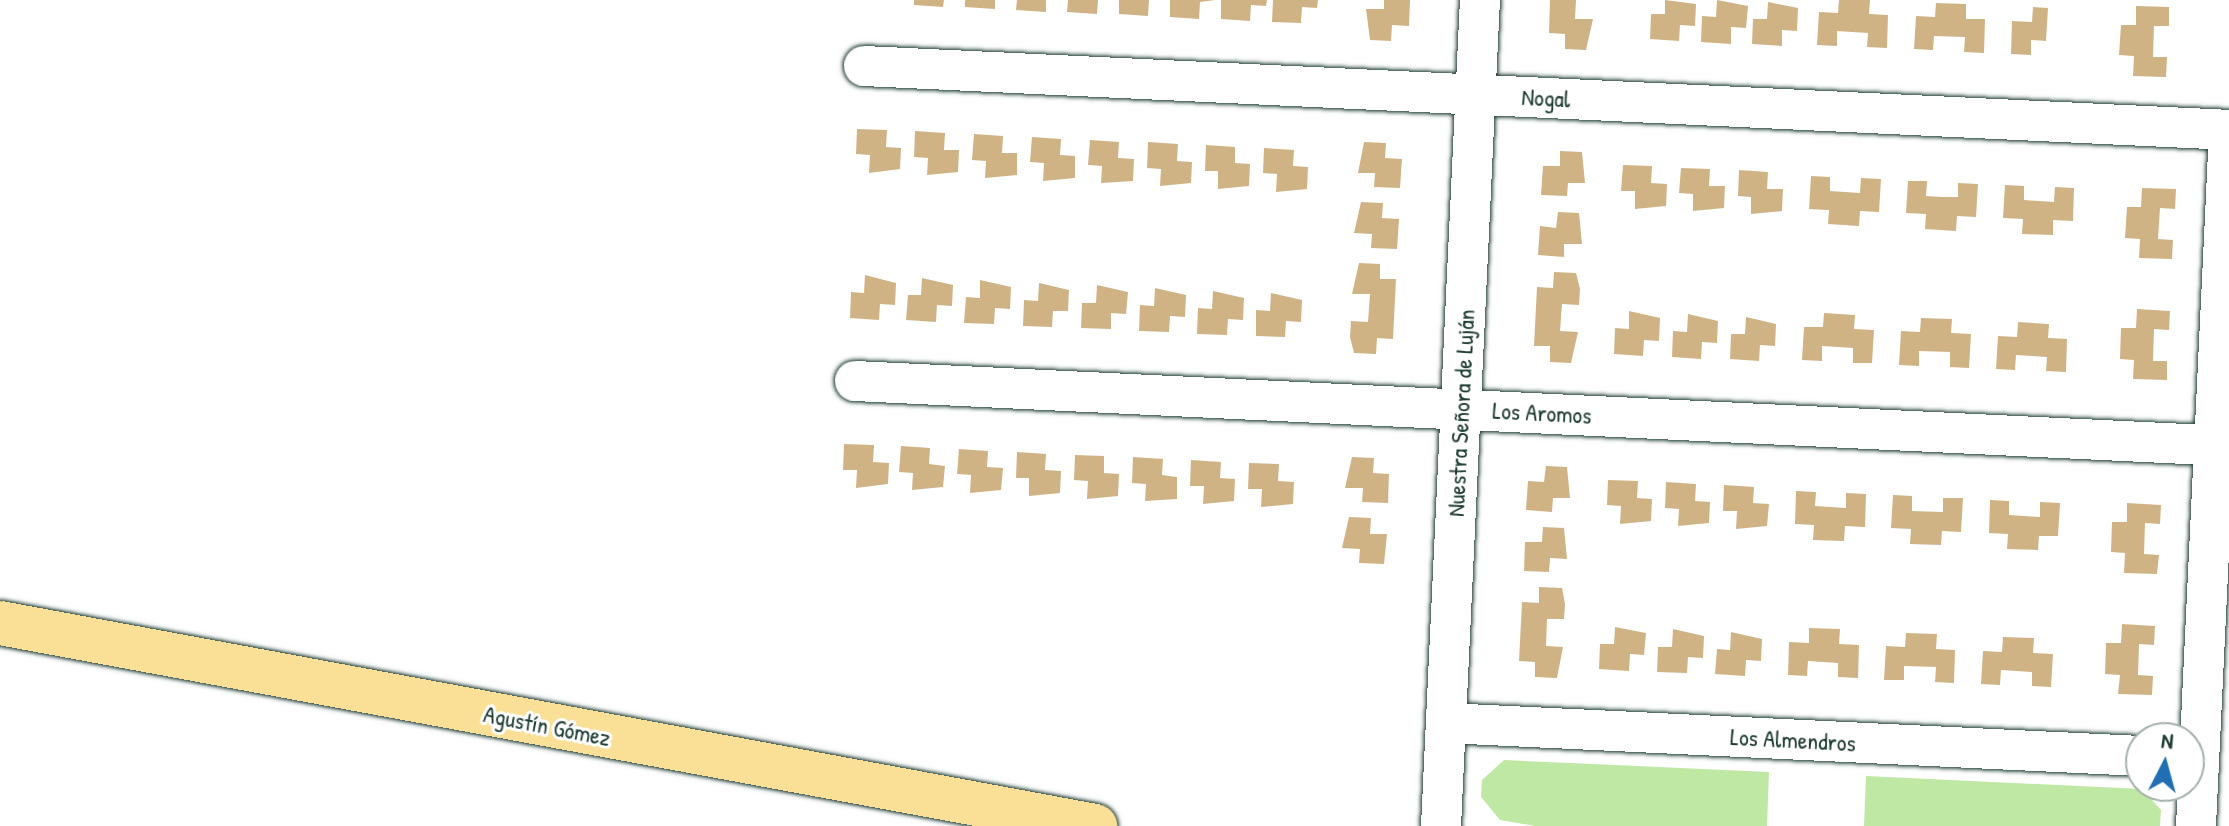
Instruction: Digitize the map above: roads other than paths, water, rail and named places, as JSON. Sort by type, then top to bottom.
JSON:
[{"type":"main road","name":"Agustín Gómez","points":[[0,623],[1095,826]]},
{"type":"street","name":"Nuestra Señora de Luján","points":[[1441,826],[1480,0]]},
{"type":"street","name":"Nogal","points":[[864,66],[2229,131]]},
{"type":"street","points":[[2196,826],[2206,759],[2222,446],[2229,131]]},
{"type":"street","name":"Los Aromos","points":[[855,381],[2222,446]]},
{"type":"street","name":"Los Almendros","points":[[1446,723],[2125,755]]}]
